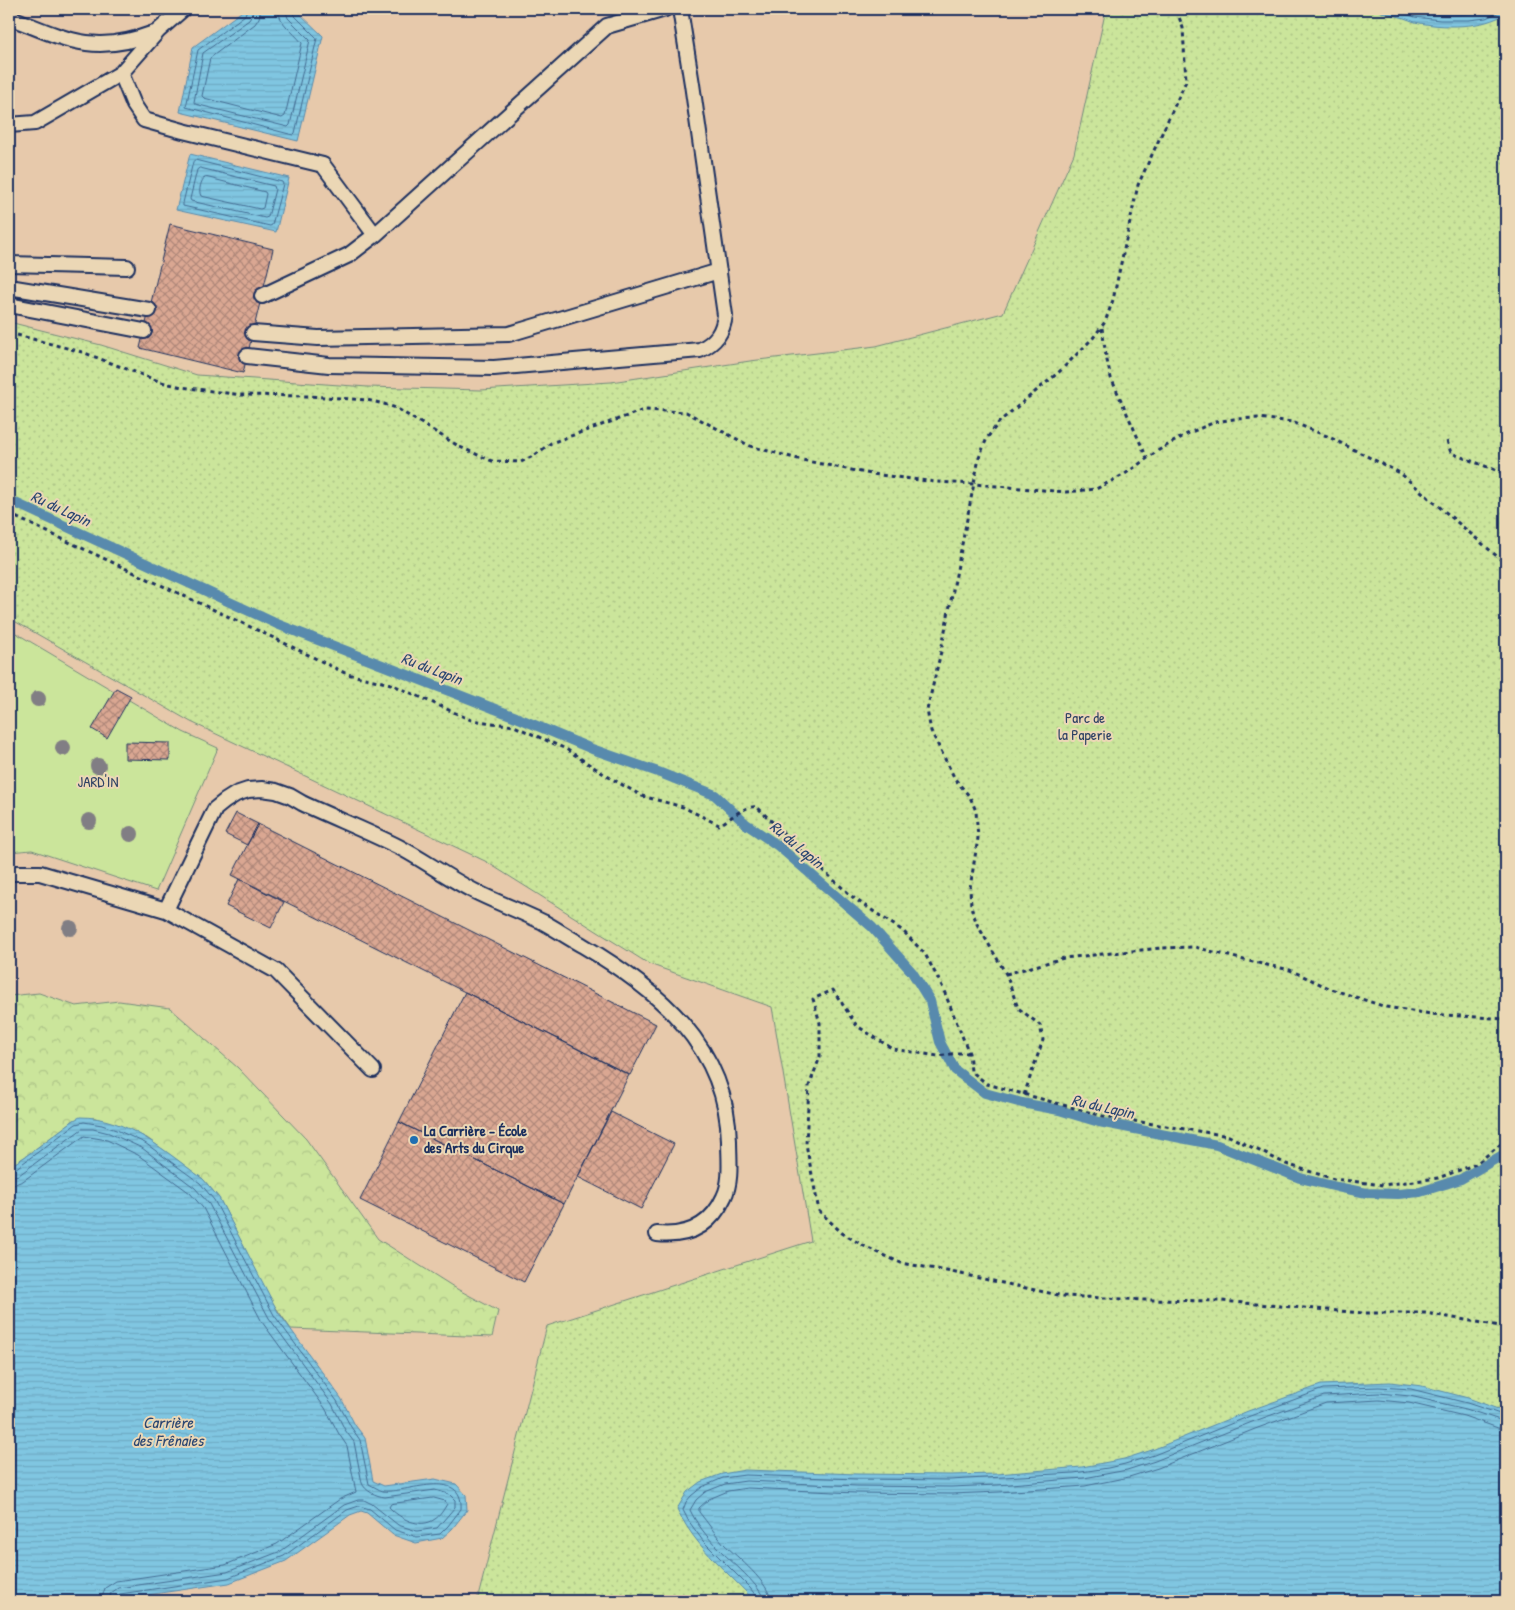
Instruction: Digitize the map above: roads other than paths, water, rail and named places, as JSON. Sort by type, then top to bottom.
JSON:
[{"type":"lane","points":[[9,126],[35,123],[121,72],[158,31],[183,9]]},
{"type":"lane","points":[[262,296],[349,255],[375,235],[607,26],[665,9]]},
{"type":"lane","points":[[247,356],[329,365],[494,368],[700,350],[711,344],[719,336],[724,326],[725,314],[680,9]]},
{"type":"lane","points":[[9,17],[69,40],[92,44],[115,44],[137,39],[158,31]]},
{"type":"lane","points":[[121,72],[134,105],[144,120],[323,165],[375,235]]},
{"type":"lane","points":[[9,264],[126,267]]},
{"type":"lane","points":[[253,333],[318,338],[509,334],[718,271]]},
{"type":"lane","points":[[9,287],[149,310]]},
{"type":"lane","points":[[9,305],[144,331]]},
{"type":"lane","points":[[166,910],[215,809],[236,794],[248,790],[262,789],[290,796],[399,847],[473,891],[544,923],[616,965],[671,1010],[704,1051],[715,1075],[724,1104],[729,1134],[730,1170],[726,1194],[719,1208],[709,1220],[698,1228],[671,1235],[657,1234]]},
{"type":"lane","points":[[9,873],[40,872],[166,910],[276,970],[372,1070]]},
{"type":"water","points":[[245,9],[296,10],[323,36],[298,141],[180,112],[193,47]]},
{"type":"water","points":[[1374,9],[1506,9],[1506,13],[1486,22],[1449,26],[1415,22]]},
{"type":"water","points":[[190,154],[289,178],[276,232],[176,210]]},
{"type":"water","name":"Carrière des Frênaies","points":[[80,1117],[98,1119],[130,1129],[146,1138],[203,1179],[219,1198],[278,1312],[341,1398],[355,1425],[365,1438],[373,1481],[384,1486],[435,1479],[456,1484],[466,1495],[467,1510],[442,1538],[416,1543],[393,1535],[367,1513],[361,1511],[350,1515],[286,1561],[229,1583],[105,1601],[9,1601],[9,1167]]},
{"type":"water","points":[[1390,1382],[1422,1386],[1468,1398],[1506,1412],[1506,1601],[754,1601],[712,1559],[687,1527],[677,1509],[687,1492],[700,1482],[722,1474],[745,1470],[950,1475],[997,1474],[1082,1467],[1124,1459],[1152,1450],[1248,1411],[1321,1385]]},
{"type":"waterway","name":"Ru du Lapin","points":[[9,500],[277,624],[516,717],[592,749],[658,772],[715,795],[746,824],[777,845],[872,927],[912,972],[930,1001],[940,1042],[955,1070],[985,1093],[1059,1110],[1099,1122],[1217,1145],[1300,1178],[1367,1193],[1398,1194],[1420,1192],[1461,1179],[1506,1153]]},
{"type":"place","name":"La Carrière - École des Arts du Cirque","points":[[414,1140]]},
{"type":"park label","name":"Parc de la Paperie","points":[[1085,726]]},
{"type":"park label","name":"JARD'IN","points":[[98,782]]}]
